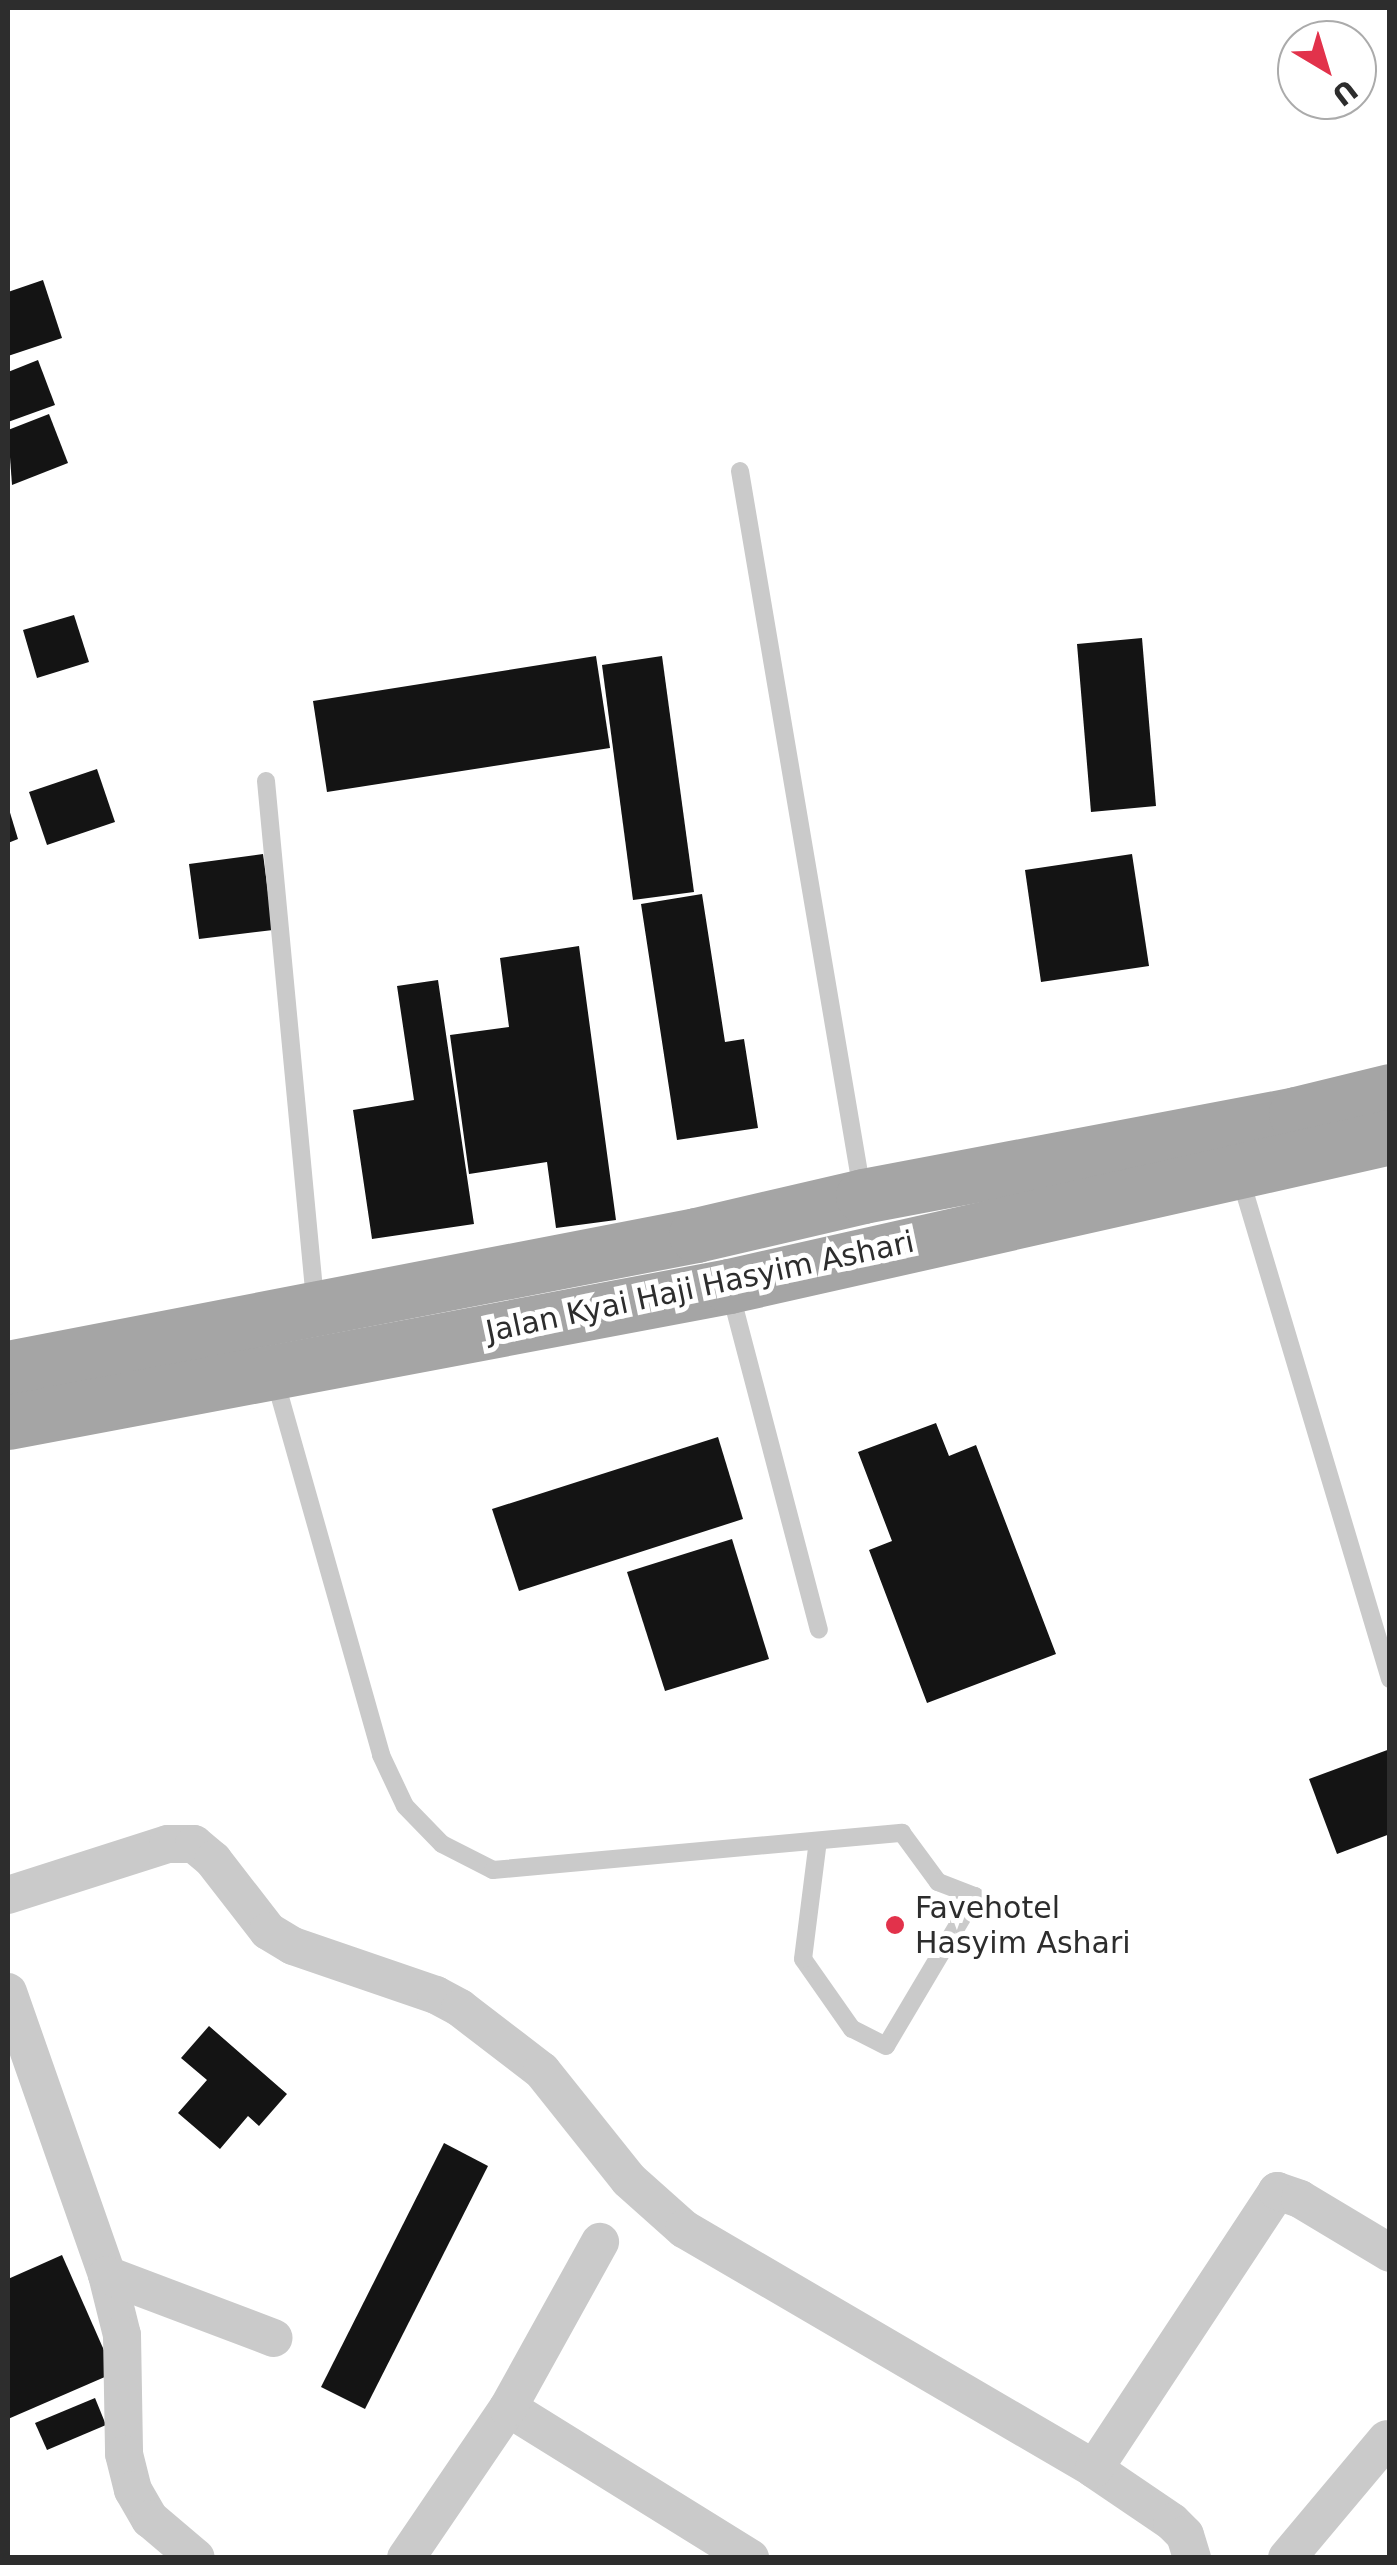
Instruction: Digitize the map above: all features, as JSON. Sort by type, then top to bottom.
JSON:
[{"type":"main road","name":"Jalan Kyai Haji Hasyim Ashari","points":[[8,1368],[696,1235],[863,1196],[1296,1114],[1390,1091]]},
{"type":"main road","name":"Jalan Kyai Haji Hasyim Ashari","points":[[8,1422],[729,1286],[1390,1137]]},
{"type":"street","points":[[8,1895],[168,1844],[194,1844],[213,1860],[268,1932],[294,1946],[436,1995],[496,2033],[542,2072],[628,2180],[684,2229],[1094,2469],[1172,2522],[1185,2536],[1192,2558]]},
{"type":"street","points":[[8,1992],[108,2275],[122,2335],[124,2454],[133,2490],[150,2519],[196,2558]]},
{"type":"street","points":[[1094,2469],[1277,2191],[1290,2194],[1390,2253]]},
{"type":"street","points":[[406,2558],[508,2408],[600,2242]]},
{"type":"street","points":[[108,2275],[274,2338]]},
{"type":"street","points":[[508,2408],[750,2558]]},
{"type":"street","points":[[1287,2558],[1388,2439]]},
{"type":"lane","points":[[740,471],[863,1196]]},
{"type":"lane","points":[[266,780],[315,1306]]},
{"type":"lane","points":[[1240,1173],[1390,1680]]},
{"type":"lane","points":[[729,1286],[819,1630]]},
{"type":"lane","points":[[273,1371],[382,1756],[405,1806],[442,1844],[493,1870],[902,1833],[938,1882],[976,1896],[886,2046],[852,2030],[803,1960],[818,1841]]},
{"type":"building","points":[[43,280],[62,338],[8,356],[8,292]]},
{"type":"building","points":[[38,360],[55,405],[8,422],[8,372]]},
{"type":"building","points":[[49,414],[68,463],[12,485],[8,430]]},
{"type":"building","points":[[74,615],[89,662],[37,678],[23,630]]},
{"type":"building","points":[[1142,638],[1156,806],[1091,812],[1077,644]]},
{"type":"building","points":[[596,656],[610,748],[327,792],[313,701]]},
{"type":"building","points":[[662,656],[694,892],[633,900],[602,665]]},
{"type":"building","points":[[97,769],[115,822],[47,845],[29,792]]},
{"type":"building","points":[[8,806],[18,839],[8,843]]},
{"type":"building","points":[[263,854],[273,930],[199,939],[189,864]]},
{"type":"building","points":[[1132,854],[1149,966],[1041,982],[1025,870]]},
{"type":"building","points":[[702,894],[725,1042],[744,1039],[758,1128],[677,1140],[641,904]]},
{"type":"building","points":[[579,946],[616,1220],[556,1228],[547,1162],[469,1174],[450,1035],[509,1027],[500,958]]},
{"type":"building","points":[[438,980],[474,1224],[372,1239],[353,1110],[414,1100],[397,986]]},
{"type":"building","points":[[936,1423],[949,1456],[976,1445],[1056,1654],[927,1703],[869,1550],[892,1541],[858,1452]]},
{"type":"building","points":[[718,1437],[743,1519],[519,1591],[492,1509]]},
{"type":"building","points":[[732,1539],[769,1659],[665,1691],[627,1572]]},
{"type":"building","points":[[1390,1749],[1390,1834],[1337,1854],[1309,1779]]},
{"type":"building","points":[[209,2026],[287,2094],[259,2126],[248,2116],[220,2149],[178,2113],[207,2080],[181,2058]]},
{"type":"building","points":[[444,2143],[488,2166],[365,2409],[321,2387]]},
{"type":"building","points":[[62,2255],[114,2373],[8,2419],[8,2279]]},
{"type":"building","points":[[95,2398],[106,2425],[47,2450],[35,2423]]},
{"type":"place","name":"Favehotel Hasyim Ashari","points":[[895,1925]]}]
